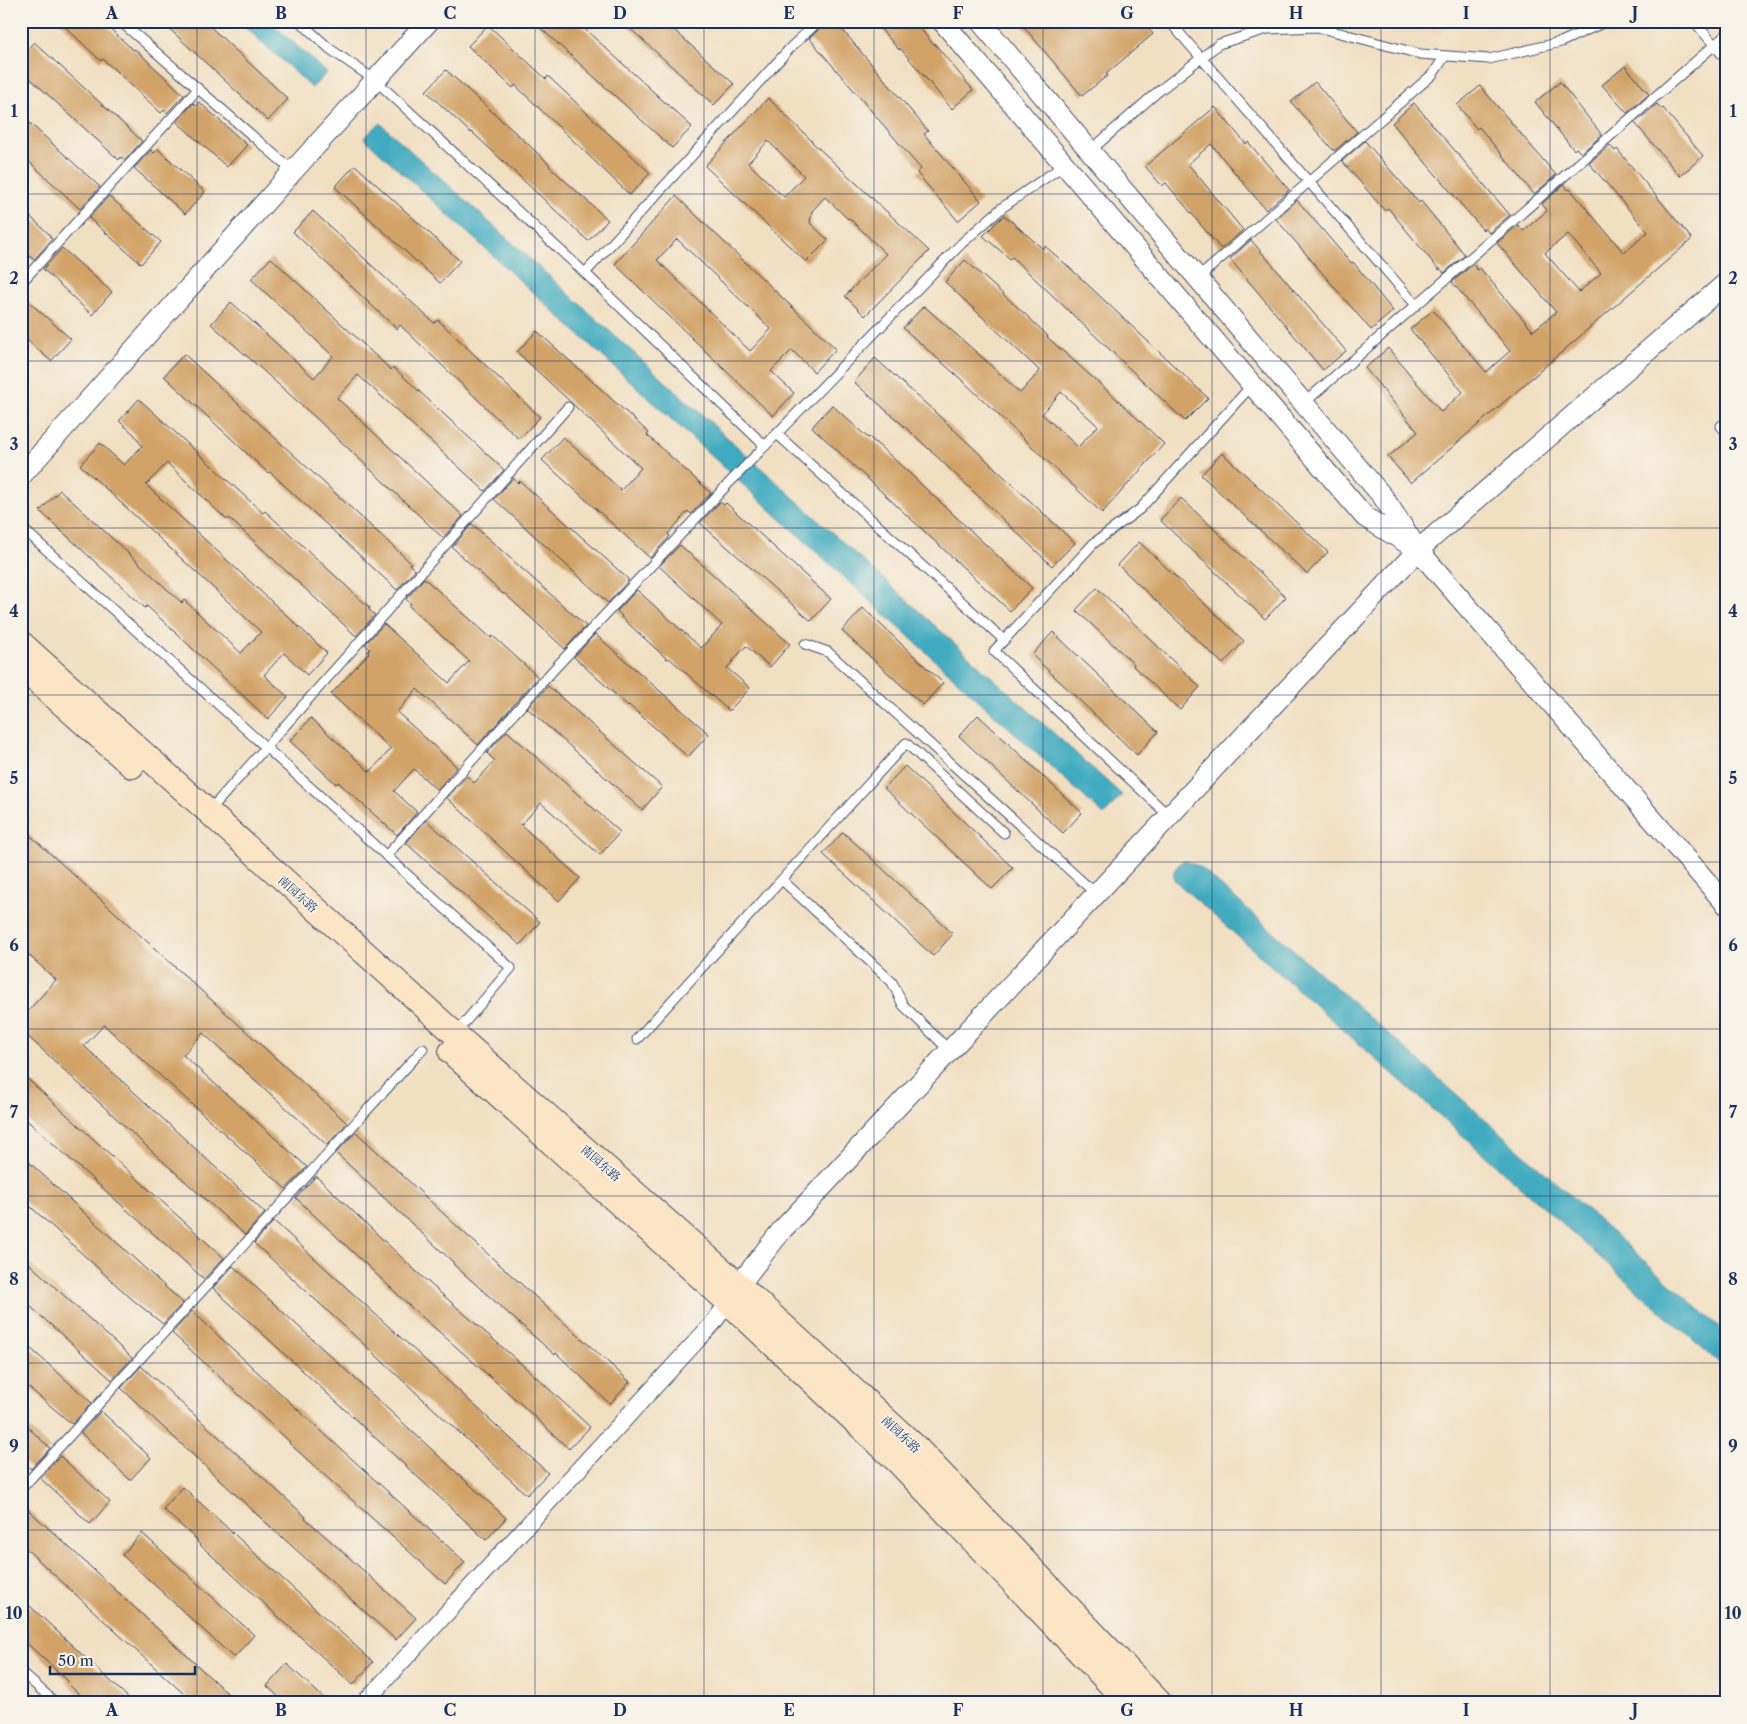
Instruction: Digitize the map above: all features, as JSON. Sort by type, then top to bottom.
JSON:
[{"type":"main road","name":"南园东路","points":[[21,643],[455,1034],[733,1293],[898,1462],[1128,1703]]},
{"type":"main road","name":"南园东路","points":[[21,667],[733,1293],[915,1446],[1160,1703]]},
{"type":"street","points":[[21,476],[429,21]]},
{"type":"street","points":[[942,21],[1364,517],[1418,550]]},
{"type":"street","points":[[980,21],[1383,497],[1418,550],[1726,904]]},
{"type":"street","points":[[1064,164],[1090,151]]},
{"type":"street","points":[[364,1703],[714,1322],[733,1293],[782,1230],[1418,550],[1726,283]]},
{"type":"lane","points":[[120,21],[293,171]]},
{"type":"lane","points":[[299,21],[330,49],[375,80],[585,273],[766,446]]},
{"type":"lane","points":[[585,273],[792,46],[820,21]]},
{"type":"lane","points":[[1169,21],[1200,59],[1416,305]]},
{"type":"lane","points":[[1694,21],[1726,59]]},
{"type":"lane","points":[[1090,151],[1155,94],[1219,44],[1267,29],[1317,27],[1420,54],[1489,60],[1561,42],[1602,22]]},
{"type":"lane","points":[[1304,403],[1726,35]]},
{"type":"lane","points":[[1198,278],[1433,74],[1446,56]]},
{"type":"lane","points":[[21,283],[198,89]]},
{"type":"lane","points":[[386,856],[556,667],[729,483],[962,244],[1003,207],[1064,164]]},
{"type":"lane","points":[[1169,816],[994,651],[1094,543],[1140,509],[1252,385]]},
{"type":"lane","points":[[208,813],[568,407]]},
{"type":"lane","points":[[1726,422],[1721,426],[1726,432]]},
{"type":"lane","points":[[778,434],[1004,640]]},
{"type":"lane","points":[[21,527],[511,968],[455,1034]]},
{"type":"lane","points":[[804,644],[828,652],[1096,894]]},
{"type":"lane","points":[[637,1039],[906,743],[1004,833]]},
{"type":"lane","points":[[782,880],[892,982],[903,1005],[950,1051]]},
{"type":"lane","points":[[21,1489],[423,1049]]},
{"type":"lane","points":[[21,1672],[56,1703]]},
{"type":"shaded area","points":[[1392,21],[1467,21],[1448,25],[1439,36]]},
{"type":"water","points":[[239,21],[269,21],[327,73],[312,88]]},
{"type":"water","points":[[380,123],[1122,795],[1104,815],[364,138]]},
{"type":"water","points":[[1183,860],[1200,867],[1726,1333],[1726,1369],[1174,880],[1174,870]]},
{"type":"building","points":[[59,21],[102,21],[184,95],[167,113],[164,110],[161,113],[103,59],[101,61]]},
{"type":"building","points":[[161,21],[204,21],[288,99],[268,121]]},
{"type":"building","points":[[533,21],[576,21],[692,127],[672,148]]},
{"type":"building","points":[[622,21],[664,21],[734,84],[714,105]]},
{"type":"building","points":[[825,21],[835,21],[928,131],[924,134],[981,201],[958,221],[917,173],[921,169],[809,38],[823,26]]},
{"type":"building","points":[[874,21],[914,21],[973,90],[952,109],[900,48],[899,50]]},
{"type":"building","points":[[1019,21],[1142,21],[1153,34],[1082,96]]},
{"type":"building","points":[[488,25],[546,79],[548,76],[650,173],[630,195],[515,85],[513,88],[468,46]]},
{"type":"building","points":[[34,42],[142,141],[125,160],[121,157],[119,160],[21,70],[21,56]]},
{"type":"building","points":[[1625,66],[1649,94],[1627,113],[1602,85]]},
{"type":"building","points":[[446,70],[608,220],[588,241],[426,91]]},
{"type":"building","points":[[1315,82],[1357,132],[1334,151],[1291,102]]},
{"type":"building","points":[[1560,82],[1602,135],[1581,153],[1576,148],[1574,150],[1535,102]]},
{"type":"building","points":[[1480,86],[1556,175],[1534,194],[1479,127],[1477,129],[1457,105]]},
{"type":"building","points":[[768,98],[812,142],[929,251],[865,316],[845,296],[886,254],[849,218],[825,197],[812,211],[810,223],[828,240],[806,262],[705,166]],"holes":[[[768,141],[804,176],[784,197],[748,163]]]},
{"type":"building","points":[[199,102],[247,145],[227,167],[177,122],[193,103],[196,106]]},
{"type":"building","points":[[1414,103],[1510,215],[1489,233],[1485,228],[1483,230],[1392,123]]},
{"type":"building","points":[[1657,104],[1663,108],[1703,156],[1680,176],[1635,123]]},
{"type":"building","points":[[1215,107],[1289,190],[1266,210],[1211,144],[1188,164],[1243,230],[1221,249],[1166,183],[1162,186],[1145,166]]},
{"type":"building","points":[[21,115],[100,187],[80,209],[21,154]]},
{"type":"building","points":[[1365,141],[1419,203],[1421,201],[1465,255],[1444,273],[1440,268],[1439,270],[1388,208],[1385,211],[1342,161]]},
{"type":"building","points":[[1610,145],[1615,151],[1617,149],[1692,239],[1411,483],[1388,457],[1418,432],[1365,368],[1388,348],[1441,412],[1463,392],[1410,329],[1433,310],[1486,372],[1510,351],[1452,282],[1473,264],[1477,270],[1480,268],[1533,331],[1556,312],[1497,243],[1518,225],[1523,231],[1547,211],[1542,204],[1564,184],[1624,253],[1648,232],[1589,163]],"holes":[[[1568,234],[1601,273],[1579,292],[1545,253]]]},
{"type":"building","points":[[158,149],[205,192],[185,214],[134,168],[151,150],[154,153]]},
{"type":"building","points":[[355,165],[460,261],[440,283],[335,187]]},
{"type":"building","points":[[109,196],[161,242],[141,264],[89,218]]},
{"type":"building","points":[[676,196],[836,349],[814,372],[792,350],[771,371],[794,393],[773,416],[615,264]],"holes":[[[677,239],[771,329],[750,351],[657,260]]]},
{"type":"building","points":[[1297,200],[1351,263],[1353,262],[1393,311],[1371,330],[1276,219]]},
{"type":"building","points":[[21,208],[52,239],[34,260],[21,249]]},
{"type":"building","points":[[313,211],[434,323],[438,320],[540,417],[519,439],[400,325],[397,329],[293,232]]},
{"type":"building","points":[[1004,215],[1043,249],[1045,246],[1070,268],[1208,398],[1185,421],[1012,257],[1010,259],[983,236]]},
{"type":"building","points":[[1251,240],[1346,351],[1323,370],[1230,259]]},
{"type":"building","points":[[62,248],[112,292],[92,315],[43,269]]},
{"type":"building","points":[[271,258],[391,370],[393,367],[504,470],[485,491],[358,375],[337,398],[463,516],[443,538],[316,418],[211,324],[231,302],[314,378],[333,356],[251,279]]},
{"type":"building","points":[[965,260],[1164,444],[1102,513],[963,381],[903,328],[924,306],[1020,393],[1040,371],[945,282]],"holes":[[[1061,392],[1098,426],[1078,447],[1042,414]]]},
{"type":"building","points":[[21,295],[71,339],[51,361],[21,335]]},
{"type":"building","points":[[537,331],[649,433],[647,435],[711,493],[691,514],[688,511],[668,534],[670,536],[650,558],[542,460],[563,437],[621,490],[641,468],[517,352]]},
{"type":"building","points":[[184,354],[411,563],[409,564],[415,570],[397,590],[164,376]]},
{"type":"building","points":[[875,358],[1075,543],[1052,566],[913,434],[854,382]]},
{"type":"building","points":[[139,399],[263,513],[265,511],[370,608],[369,610],[375,615],[356,636],[229,518],[227,520],[167,463],[146,485],[327,653],[307,675],[284,653],[264,675],[288,697],[268,719],[147,606],[145,608],[40,511],[60,490],[182,603],[184,600],[241,653],[261,632],[80,465],[100,443],[124,465],[142,446],[134,434],[119,421]]},
{"type":"building","points":[[832,405],[893,458],[1032,588],[1010,611],[812,427]]},
{"type":"building","points":[[1222,453],[1328,552],[1307,574],[1201,475]]},
{"type":"building","points":[[513,478],[518,483],[520,481],[628,579],[608,603],[494,499]]},
{"type":"building","points":[[1181,498],[1286,597],[1265,619],[1160,520]]},
{"type":"building","points":[[720,502],[724,505],[726,503],[831,599],[811,621],[700,523]]},
{"type":"building","points":[[472,524],[586,626],[565,649],[452,547]]},
{"type":"building","points":[[1139,542],[1244,641],[1223,664],[1118,565]]},
{"type":"building","points":[[680,545],[790,644],[770,667],[746,646],[727,668],[750,688],[729,711],[669,658],[667,659],[621,617],[617,611],[637,590],[701,648],[722,625],[659,566]]},
{"type":"building","points":[[424,578],[538,677],[478,745],[417,689],[397,712],[457,767],[437,790],[414,769],[394,791],[417,812],[397,835],[338,782],[336,784],[290,741],[311,718],[370,772],[391,749],[331,694],[369,653],[370,649],[365,644],[384,624],[449,683],[469,661],[409,606],[411,604],[406,599]]},
{"type":"building","points":[[1097,588],[1200,687],[1180,710],[1076,610]]},
{"type":"building","points":[[863,608],[943,683],[923,705],[842,631]]},
{"type":"building","points":[[1053,632],[1158,732],[1137,755],[1032,655]]},
{"type":"building","points":[[595,634],[709,734],[688,757],[574,657]]},
{"type":"building","points":[[548,686],[662,787],[642,810],[527,708]]},
{"type":"building","points":[[978,715],[1082,813],[1063,833],[959,736]]},
{"type":"building","points":[[507,731],[620,832],[600,855],[541,803],[521,825],[580,878],[559,901],[447,798],[467,776],[474,783],[495,761],[487,753]]},
{"type":"building","points":[[905,766],[1013,868],[992,889],[884,788]]},
{"type":"building","points":[[426,820],[540,922],[520,945],[406,843]]},
{"type":"building","points":[[21,827],[347,1123],[327,1145],[203,1033],[183,1055],[307,1167],[286,1189],[104,1025],[84,1046],[265,1213],[245,1235],[21,1030],[21,1019],[56,980],[21,948]]},
{"type":"building","points":[[843,832],[953,934],[933,956],[823,854]]},
{"type":"building","points":[[21,1073],[224,1258],[204,1279],[21,1115]]},
{"type":"building","points":[[356,1132],[460,1229],[630,1382],[610,1404],[556,1353],[555,1355],[453,1264],[336,1153]]},
{"type":"building","points":[[21,1155],[183,1303],[163,1324],[133,1300],[21,1198]]},
{"type":"building","points":[[316,1176],[419,1274],[590,1427],[569,1449],[412,1308],[296,1198]]},
{"type":"building","points":[[274,1221],[548,1473],[527,1495],[254,1243]]},
{"type":"building","points":[[21,1256],[132,1358],[112,1380],[21,1298]]},
{"type":"building","points":[[233,1266],[506,1518],[486,1540],[213,1288]]},
{"type":"building","points":[[192,1311],[465,1562],[445,1584],[289,1443],[172,1333]]},
{"type":"building","points":[[21,1340],[92,1403],[72,1424],[21,1381]]},
{"type":"building","points":[[141,1366],[416,1618],[396,1640],[121,1388]]},
{"type":"building","points":[[101,1411],[151,1458],[130,1480],[81,1433]]},
{"type":"building","points":[[21,1421],[50,1448],[31,1469],[21,1460]]},
{"type":"building","points":[[60,1456],[110,1502],[90,1524],[40,1478]]},
{"type":"building","points":[[183,1487],[373,1662],[353,1685],[163,1509]]},
{"type":"building","points":[[21,1503],[238,1703],[194,1703],[140,1654],[21,1544]]},
{"type":"building","points":[[142,1533],[254,1635],[234,1658],[122,1555]]},
{"type":"building","points":[[21,1598],[134,1703],[89,1703],[67,1683],[68,1681],[21,1638]]},
{"type":"building","points":[[287,1664],[329,1703],[285,1703],[267,1686]]}]
